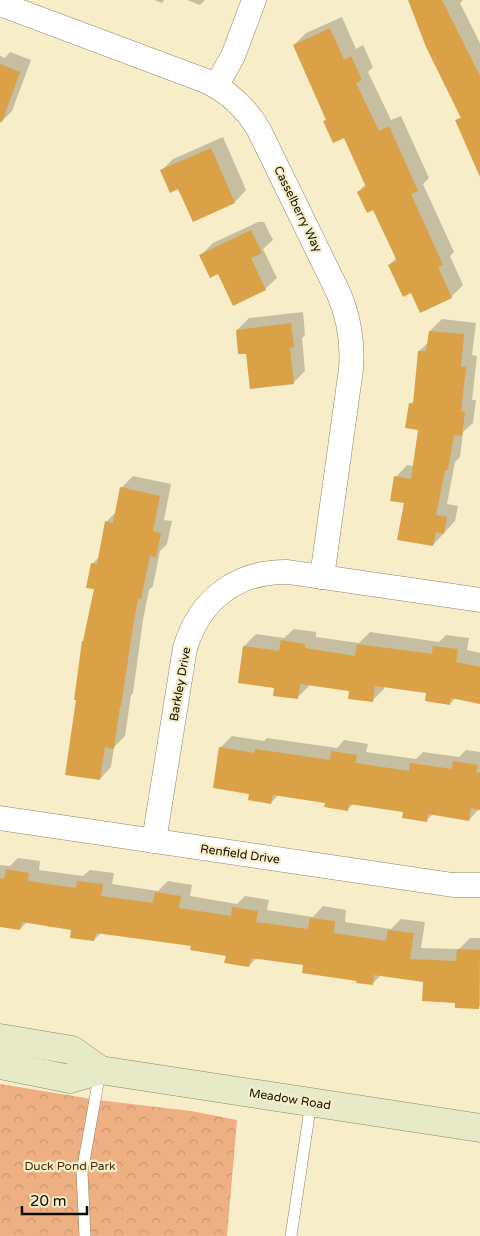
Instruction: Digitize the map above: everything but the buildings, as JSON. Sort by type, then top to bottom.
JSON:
[{"type":"street","points":[[216,86],[233,56],[254,0]]},
{"type":"street","name":"Casselberry Way","points":[[0,4],[216,86],[242,106],[259,130],[338,292],[349,323],[352,350],[351,369],[322,577]]},
{"type":"street","name":"Barkley Drive","points":[[154,841],[183,656],[188,639],[199,616],[210,602],[223,591],[238,582],[254,576],[271,572],[288,572],[480,600]]},
{"type":"street","name":"Renfield Drive","points":[[0,818],[453,886],[480,885]]},
{"type":"street","name":"Meadow Road","points":[[0,1038],[72,1050],[100,1070]]},
{"type":"street","name":"Meadow Road","points":[[0,1065],[70,1079],[100,1070],[480,1128]]},
{"type":"lane","points":[[85,1236],[82,1172],[100,1070]]},
{"type":"lane","points":[[291,1236],[311,1102]]},
{"type":"green space","name":"Duck Pond Park","points":[[0,1084],[98,1100],[191,1111],[237,1120],[227,1236],[0,1236]]}]
